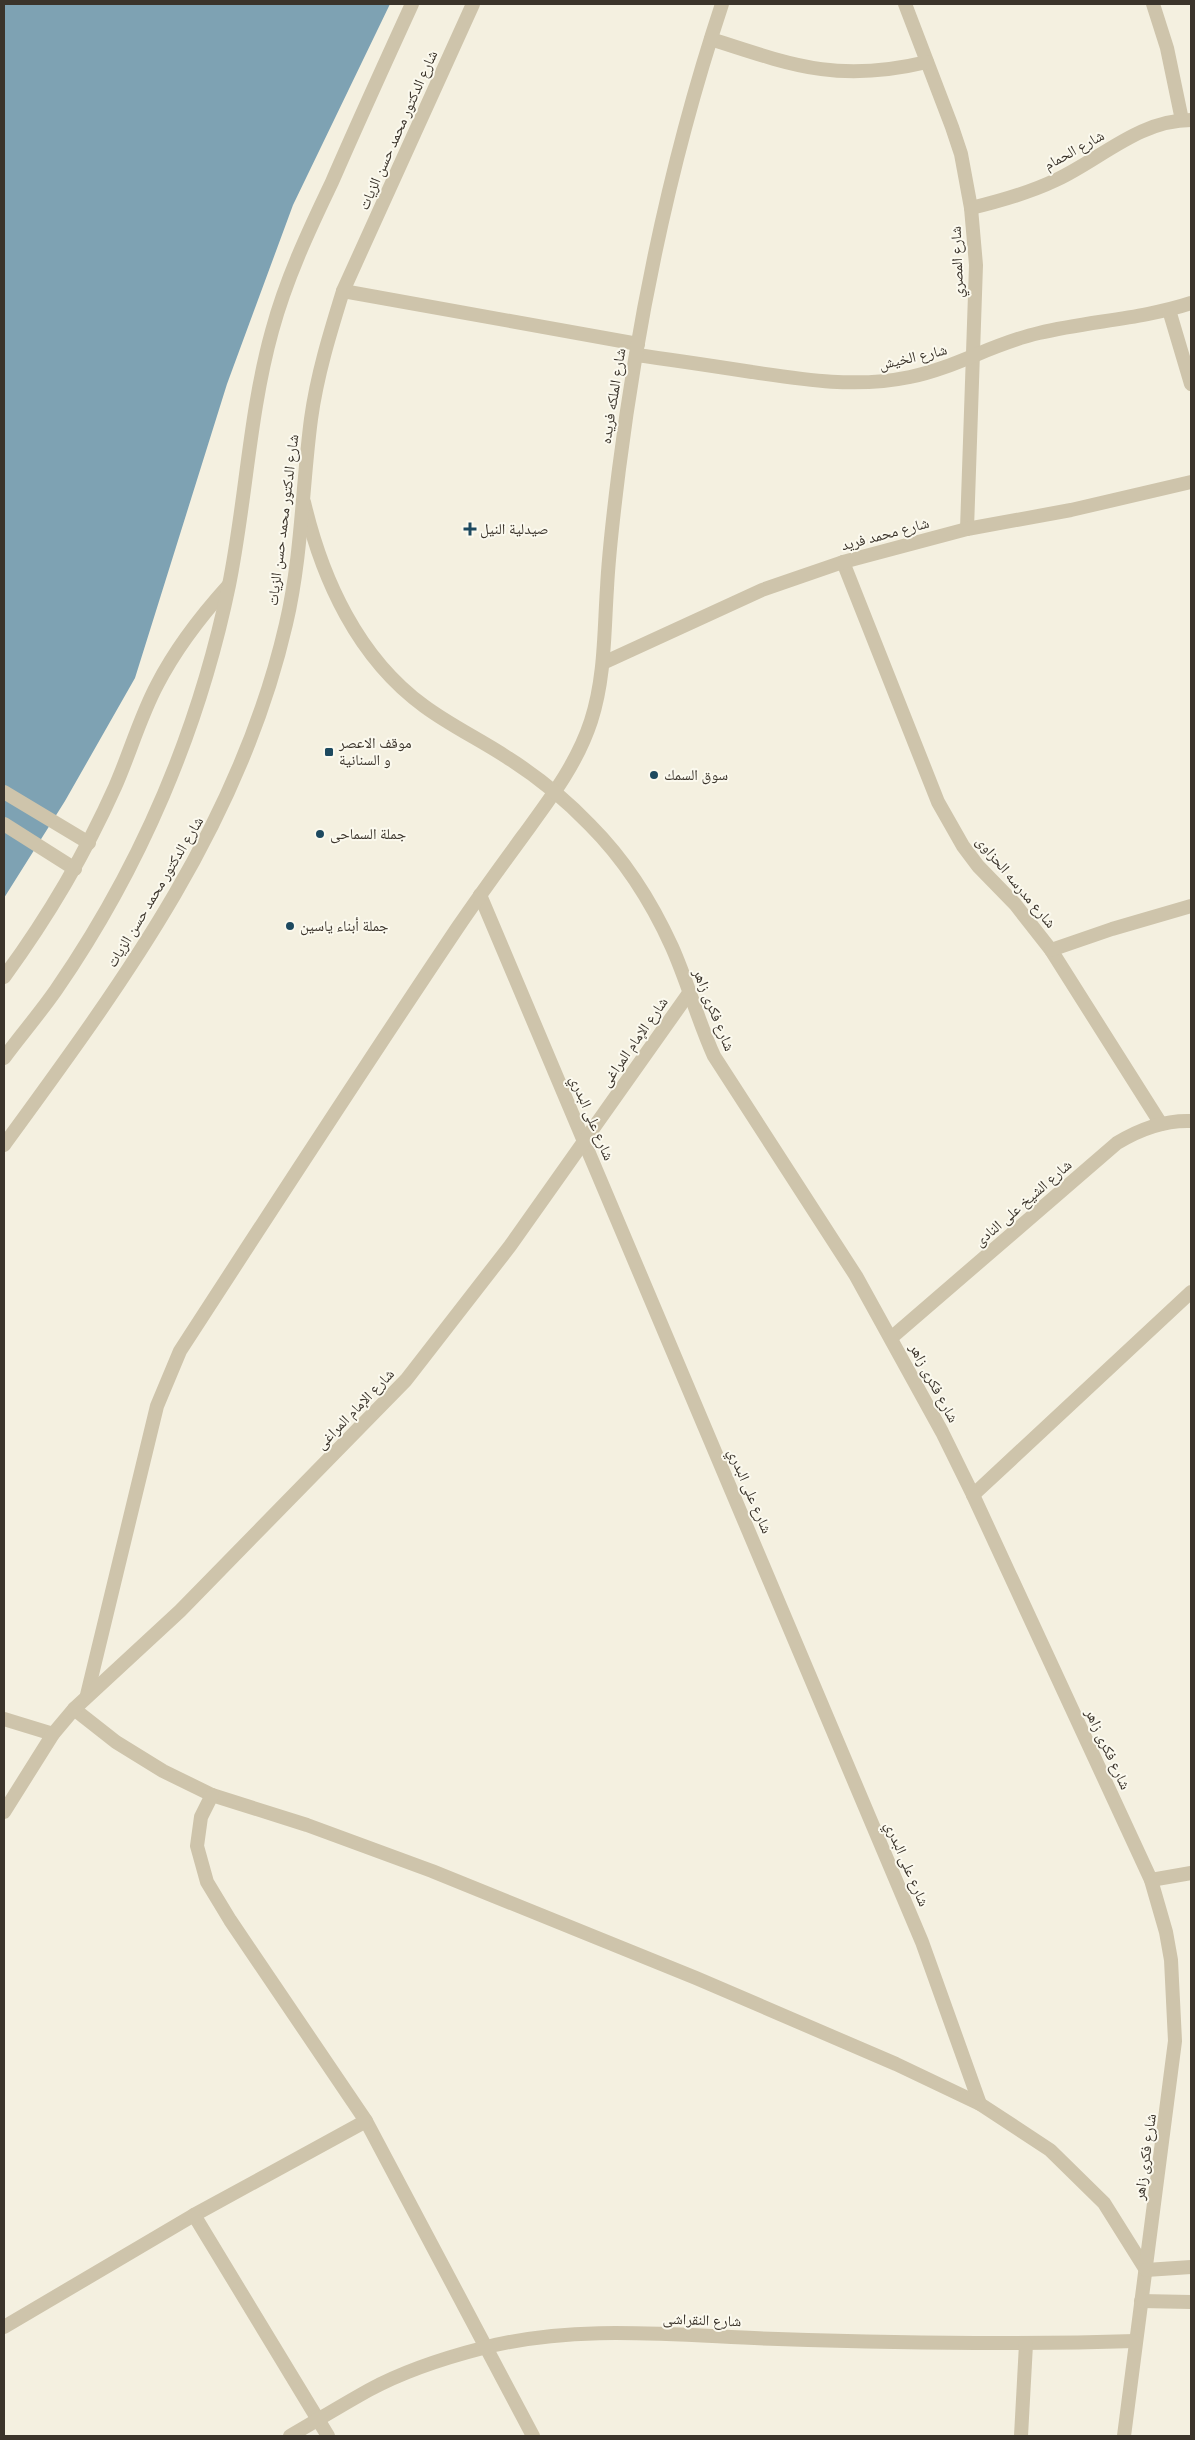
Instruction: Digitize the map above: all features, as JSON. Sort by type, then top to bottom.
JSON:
[{"type":"street","points":[[4,1058],[56,990],[107,910],[150,825],[187,736],[218,636],[229,586],[252,420],[272,328],[287,284],[305,241],[412,4]]},
{"type":"street","name":"شارع الدكتور محمد حسن الزيات","points":[[4,1145],[93,1024],[149,938],[202,848],[229,794],[253,738],[278,656],[298,562],[312,416],[320,374],[342,291],[473,4]]},
{"type":"street","name":"شارع الملكه فريده","points":[[87,1695],[157,1406],[180,1351],[392,1024],[480,895],[555,792],[572,765],[585,738],[597,701],[603,664],[607,583],[614,503],[637,349],[665,207],[682,139],[722,4]]},
{"type":"street","name":"شارع المصري","points":[[905,4],[952,127],[963,163],[971,208],[976,265],[968,529]]},
{"type":"street","points":[[1153,4],[1187,120]]},
{"type":"street","points":[[711,39],[801,67],[826,71],[877,72],[927,62]]},
{"type":"street","name":"شارع الحمام","points":[[971,208],[1029,192],[1082,167],[1142,130],[1187,120]]},
{"type":"street","name":"شارع الخيش","points":[[342,291],[637,349],[807,380],[841,383],[875,382],[909,377],[942,369],[1032,334],[1169,310],[1191,303]]},
{"type":"street","points":[[1169,310],[1191,384]]},
{"type":"street","name":"شارع محمد فريد","points":[[603,664],[762,590],[842,562],[968,529],[1088,506],[1191,482]]},
{"type":"street","name":"شارع فكرى زاهر","points":[[304,502],[313,541],[327,578],[346,614],[367,647],[393,678],[422,705],[456,728],[507,757],[555,792],[591,826],[623,863],[650,904],[672,947],[700,1026],[714,1056],[837,1246],[891,1338],[973,1495],[1150,1880],[1166,1932],[1171,1960],[1176,2014],[1173,2069],[1135,2341],[1124,2436]]},
{"type":"street","name":"شارع مدرسه الحزاوى","points":[[842,562],[938,802],[950,824],[978,866],[1015,904],[1051,950],[1161,1124]]},
{"type":"street","points":[[4,977],[75,870],[116,786],[156,686],[176,650],[201,616],[229,586]]},
{"type":"street","points":[[4,792],[89,843]]},
{"type":"street","points":[[4,824],[75,870]]},
{"type":"street","name":"شارع على البدري","points":[[480,895],[918,1933],[955,2028],[980,2104]]},
{"type":"street","points":[[1051,950],[1112,929],[1191,906]]},
{"type":"street","name":"شارع الإمام المراغى","points":[[4,1812],[53,1734],[87,1695],[180,1611],[406,1380],[510,1246],[689,993]]},
{"type":"street","name":"شارع الشيخ على النادى","points":[[891,1338],[1117,1143],[1138,1131],[1161,1124],[1191,1121]]},
{"type":"street","points":[[973,1495],[1191,1292]]},
{"type":"street","points":[[74,1709],[116,1742],[163,1771],[212,1795],[307,1825],[432,1871],[696,1978],[812,2030],[896,2064],[980,2104],[1050,2150],[1104,2203],[1146,2270],[1191,2267]]},
{"type":"street","points":[[4,1719],[53,1734]]},
{"type":"street","points":[[212,1795],[201,1817],[198,1846],[207,1882],[230,1920],[366,2121],[484,2347],[533,2436]]},
{"type":"street","points":[[1150,1880],[1191,1874]]},
{"type":"street","points":[[4,2327],[194,2216],[366,2121]]},
{"type":"street","points":[[194,2216],[328,2436]]},
{"type":"street","points":[[1141,2300],[1191,2302]]},
{"type":"street","name":"شارع النقراشى","points":[[290,2436],[378,2386],[426,2365],[484,2347],[539,2337],[595,2333],[899,2343],[1026,2344],[1135,2341]]},
{"type":"street","points":[[1021,2436],[1026,2344]]},
{"type":"water","points":[[4,4],[390,4],[293,205],[227,384],[135,678],[65,801],[4,898]]},
{"type":"place","name":"صيدلية النيل","points":[[470,529]]},
{"type":"place","name":"موقف الاعصر و السنانية","points":[[329,752]]},
{"type":"place","name":"سوق السمك","points":[[654,775]]},
{"type":"place","name":"جملة السماحى","points":[[320,834]]},
{"type":"place","name":"جملة أبناء ياسين","points":[[290,926]]}]
